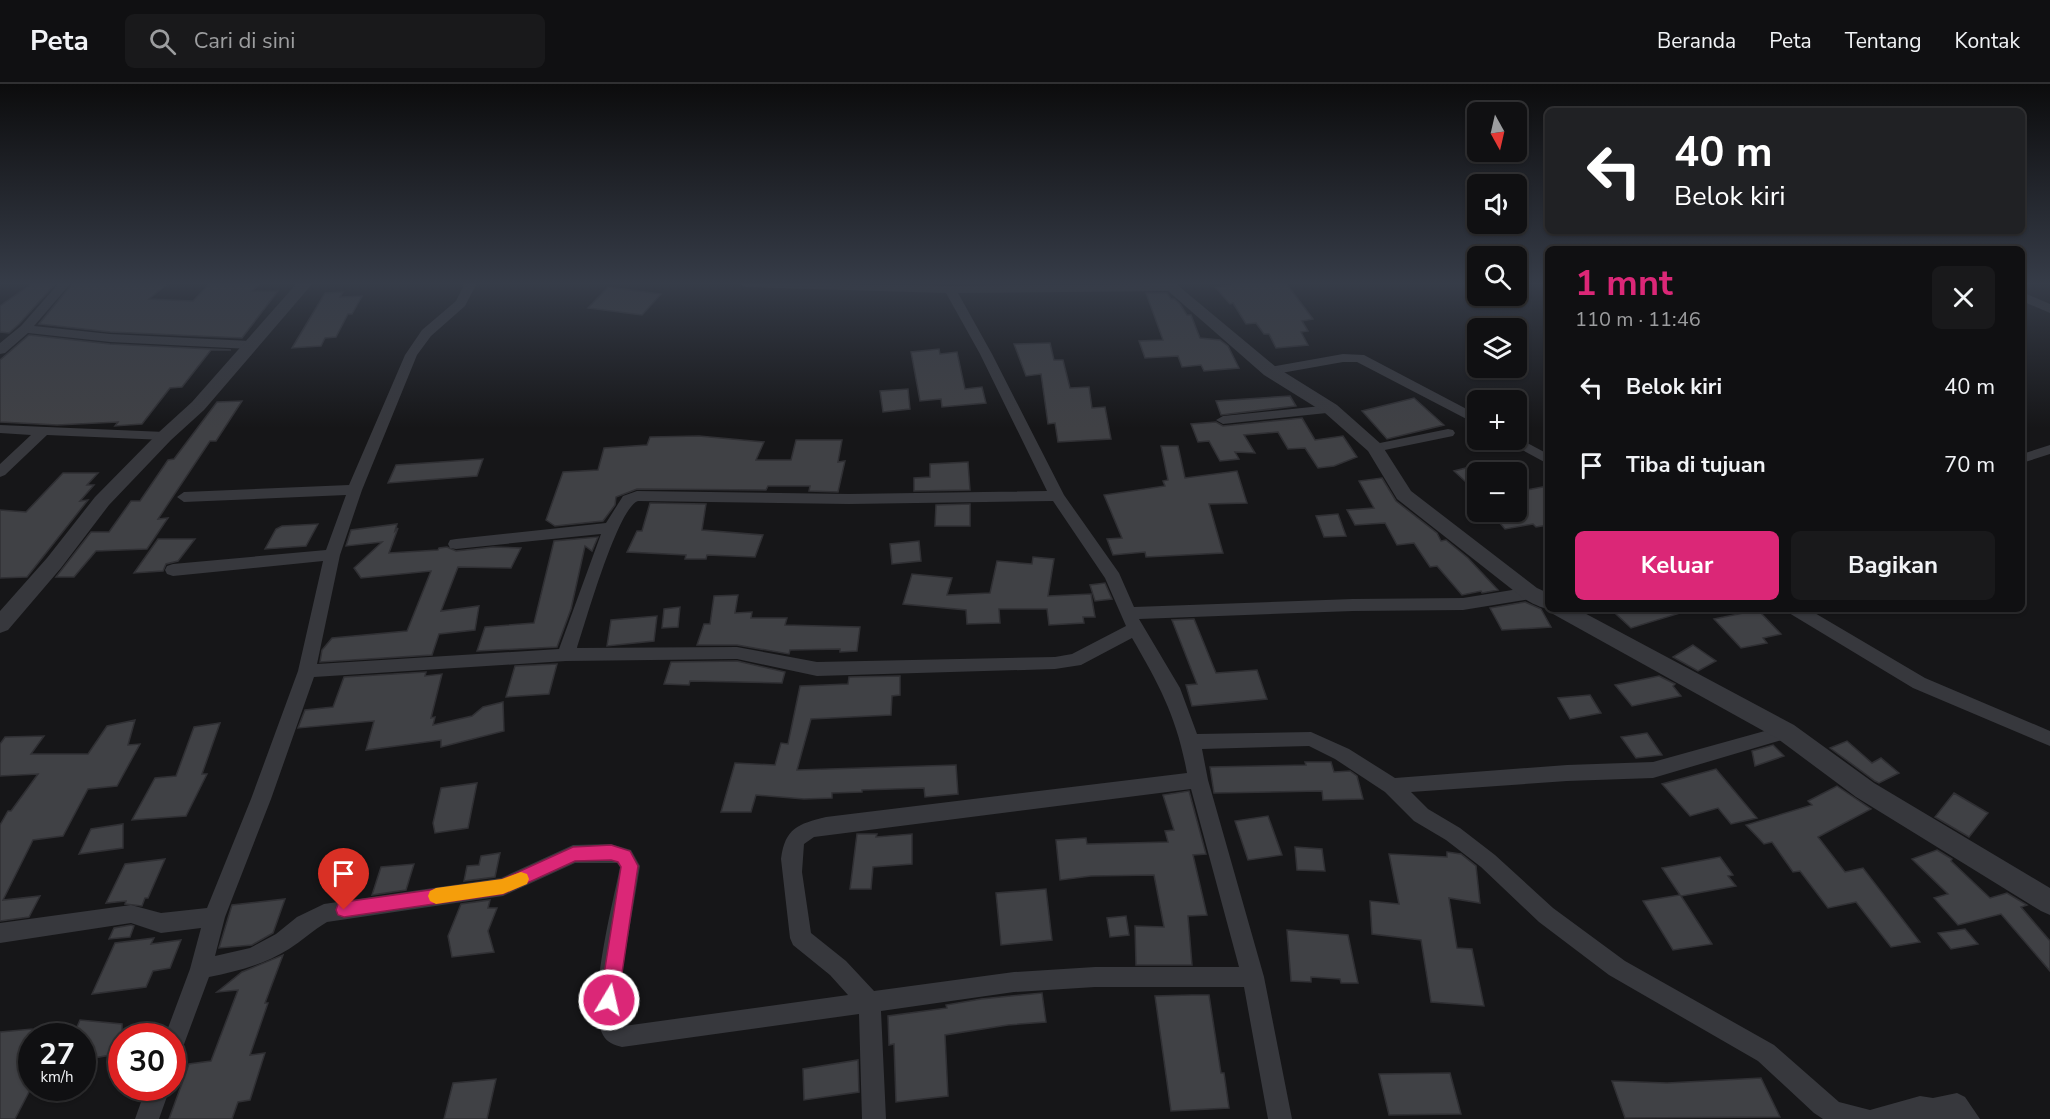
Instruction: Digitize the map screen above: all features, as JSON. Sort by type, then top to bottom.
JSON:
[{"type":"street","points":[[0,350],[22,331]]},
{"type":"street","points":[[47,331],[110,338],[250,345]]},
{"type":"street","points":[[0,625],[54,563],[102,501],[165,436],[198,406],[262,331]]},
{"type":"street","points":[[181,1023],[201,969],[214,917],[261,799],[307,671],[333,555],[355,490],[411,355],[428,331]]},
{"type":"street","points":[[973,331],[1057,496],[1113,577],[1135,629],[1171,688],[1191,742],[1198,780],[1253,977],[1280,1119]]},
{"type":"street","points":[[1223,331],[1270,371],[1331,409],[1375,448],[1404,495],[1530,593],[1545,600]]},
{"type":"street","points":[[1270,371],[1359,357],[1467,415]]},
{"type":"street","points":[[1223,420],[1331,409]]},
{"type":"street","points":[[0,429],[165,436]]},
{"type":"street","points":[[0,472],[43,431]]},
{"type":"street","points":[[1375,448],[1448,433]]},
{"type":"street","points":[[1527,449],[1545,458]]},
{"type":"street","points":[[2025,458],[2050,449]]},
{"type":"street","points":[[184,497],[355,490]]},
{"type":"street","points":[[566,655],[588,586],[611,528],[622,505],[628,499],[638,496],[849,499],[1057,496]]},
{"type":"street","points":[[456,544],[611,528]]},
{"type":"street","points":[[173,570],[333,555]]},
{"type":"street","points":[[1127,613],[1353,604],[1463,604],[1530,593]]},
{"type":"street","points":[[1566,612],[1786,732],[1865,790],[2050,903]]},
{"type":"street","points":[[1800,612],[1919,682],[2050,739]]},
{"type":"street","points":[[307,671],[566,655],[737,653],[817,669],[1055,663],[1075,660],[1135,629]]},
{"type":"street","points":[[1392,786],[1567,773],[1653,770],[1786,732]]},
{"type":"street","points":[[1191,742],[1311,739],[1342,754],[1392,786],[1421,815],[1453,834],[1479,854],[1546,915],[1617,968],[1702,1014],[1766,1053],[1822,1105],[1835,1113],[1864,1119]]},
{"type":"street","points":[[874,1119],[870,1003],[838,968],[801,938],[791,854],[797,837],[810,829],[826,825],[1198,780]]},
{"type":"street","points":[[201,969],[254,957],[284,941],[304,924],[324,913],[503,887],[573,854],[611,853],[624,856],[630,866],[609,1000],[610,1026],[616,1035],[624,1037],[1014,982],[1095,977],[1253,977]]},
{"type":"street","points":[[0,933],[130,914],[161,923],[214,917]]},
{"type":"street","points":[[147,1119],[153,1101]]},
{"type":"street","points":[[1876,1119],[1920,1108],[1933,1110],[1957,1105],[1968,1119]]},
{"type":"building","points":[[104,331],[247,331],[242,338]]},
{"type":"building","points":[[302,331],[339,331],[336,337],[325,338],[321,346],[292,348]]},
{"type":"building","points":[[1160,331],[1197,331],[1200,338],[1220,340],[1228,346],[1239,368],[1204,371],[1201,365],[1182,367],[1178,356],[1145,358],[1139,341],[1163,340]]},
{"type":"building","points":[[1262,331],[1306,331],[1301,332],[1308,345],[1276,348],[1269,334],[1264,334]]},
{"type":"building","points":[[29,335],[110,344],[231,350],[211,350],[182,387],[170,388],[142,424],[115,426],[118,422],[57,425],[0,422],[0,360]]},
{"type":"building","points":[[1050,343],[1054,360],[1063,360],[1070,388],[1089,387],[1092,408],[1105,407],[1111,439],[1058,442],[1055,423],[1048,424],[1041,374],[1026,376],[1014,344]]},
{"type":"building","points":[[939,349],[940,354],[957,352],[965,389],[982,387],[986,403],[942,407],[941,399],[920,401],[911,352]]},
{"type":"building","points":[[908,389],[910,409],[883,412],[880,391]]},
{"type":"building","points":[[1290,396],[1296,406],[1221,415],[1216,401]]},
{"type":"building","points":[[1414,398],[1444,425],[1387,439],[1362,411]]},
{"type":"building","points":[[242,401],[216,441],[210,441],[158,519],[168,518],[147,549],[96,551],[74,577],[56,577],[91,532],[109,532],[131,501],[140,501],[168,460],[174,459],[217,402]]},
{"type":"building","points":[[1302,418],[1315,440],[1343,436],[1357,457],[1334,466],[1318,468],[1305,448],[1288,449],[1278,432],[1244,435],[1255,453],[1235,452],[1239,459],[1220,461],[1209,441],[1198,442],[1191,424],[1216,422],[1223,426]]},
{"type":"building","points":[[699,436],[764,442],[756,460],[791,460],[796,440],[842,440],[838,462],[845,461],[838,492],[809,491],[810,486],[768,486],[766,490],[637,489],[616,497],[615,505],[603,521],[555,526],[546,520],[563,472],[598,470],[604,448],[647,445],[650,437]]},
{"type":"building","points":[[1161,446],[1178,446],[1185,478],[1237,471],[1247,503],[1209,504],[1223,553],[1146,557],[1145,552],[1113,555],[1107,539],[1122,538],[1104,495],[1165,486],[1163,481],[1168,480]]},
{"type":"building","points":[[483,459],[477,476],[388,483],[396,465]]},
{"type":"building","points":[[968,462],[970,490],[914,491],[914,478],[930,477],[930,464]]},
{"type":"building","points":[[1467,468],[1467,483],[1454,471]]},
{"type":"building","points":[[63,473],[98,473],[87,485],[94,485],[80,501],[88,500],[27,577],[0,578],[0,510],[26,512]]},
{"type":"building","points":[[1382,478],[1396,501],[1437,533],[1441,541],[1446,540],[1468,558],[1498,590],[1462,595],[1437,566],[1430,567],[1414,543],[1397,545],[1385,523],[1355,525],[1347,510],[1374,508],[1359,481]]},
{"type":"building","points":[[1545,487],[1545,526],[1536,527],[1533,524],[1505,529],[1499,522],[1527,522],[1527,490]]},
{"type":"building","points":[[650,503],[706,504],[702,530],[763,535],[755,557],[707,555],[706,559],[685,559],[686,555],[627,552],[637,531],[642,531]]},
{"type":"building","points":[[970,504],[970,526],[935,526],[936,505]]},
{"type":"building","points":[[1338,514],[1346,536],[1324,537],[1316,516]]},
{"type":"building","points":[[318,524],[306,546],[265,549],[276,529],[282,526]]},
{"type":"building","points":[[397,524],[395,531],[398,528],[389,553],[438,550],[447,547],[456,551],[493,547],[521,548],[511,568],[458,567],[441,611],[479,606],[475,630],[439,634],[432,655],[320,662],[322,650],[332,638],[407,631],[431,571],[361,578],[354,568],[382,542],[346,546],[351,530]]},
{"type":"building","points":[[598,537],[592,551],[585,546],[571,609],[557,647],[477,651],[485,627],[534,623],[554,541]]},
{"type":"building","points":[[158,539],[195,539],[178,561],[166,564],[163,571],[134,573]]},
{"type":"building","points":[[919,541],[921,561],[892,564],[890,544]]},
{"type":"building","points":[[1033,557],[1054,559],[1048,596],[1091,594],[1095,617],[1083,617],[1084,623],[1049,625],[1047,609],[999,609],[1000,623],[967,624],[966,610],[903,604],[912,574],[952,578],[947,595],[990,593],[997,561],[1032,564]]},
{"type":"building","points":[[1105,583],[1112,599],[1095,601],[1090,585]]},
{"type":"building","points":[[738,595],[735,613],[752,612],[751,618],[787,618],[785,625],[860,627],[857,651],[790,650],[789,654],[737,645],[697,645],[704,624],[710,624],[714,596]]},
{"type":"building","points":[[1525,602],[1541,609],[1551,627],[1502,630],[1490,608]]},
{"type":"building","points":[[680,607],[678,627],[662,628],[664,609]]},
{"type":"building","points":[[1622,612],[1680,612],[1631,628],[1616,614]]},
{"type":"building","points":[[1760,612],[1781,634],[1763,638],[1767,643],[1741,648],[1714,619]]},
{"type":"building","points":[[657,616],[654,641],[607,646],[611,620]]},
{"type":"building","points":[[1194,619],[1216,673],[1257,670],[1267,699],[1192,706],[1186,685],[1197,684],[1172,620]]},
{"type":"building","points":[[1693,645],[1716,661],[1698,671],[1673,657]]},
{"type":"building","points":[[737,661],[785,672],[782,683],[690,681],[689,685],[664,684],[671,662]]},
{"type":"building","points":[[557,664],[549,694],[506,697],[515,666]]},
{"type":"building","points":[[426,672],[425,676],[442,674],[431,718],[435,717],[433,725],[472,716],[483,707],[503,702],[504,731],[441,747],[441,740],[366,750],[374,721],[298,728],[305,710],[333,707],[344,677]]},
{"type":"building","points":[[900,676],[900,695],[892,696],[891,715],[811,719],[797,770],[956,765],[958,794],[925,797],[924,788],[832,793],[832,798],[804,799],[756,795],[751,812],[721,812],[735,763],[775,765],[781,743],[788,744],[800,686],[848,684],[849,677]]},
{"type":"building","points":[[1659,676],[1675,684],[1673,686],[1681,696],[1632,706],[1615,685]]},
{"type":"building","points":[[1590,695],[1601,713],[1570,719],[1558,698]]},
{"type":"building","points":[[135,720],[128,745],[140,744],[117,786],[88,789],[63,836],[33,840],[3,900],[40,896],[29,917],[0,921],[0,825],[8,811],[11,811],[38,774],[0,776],[0,744],[5,737],[44,736],[31,754],[88,754],[107,726]]},
{"type":"building","points":[[220,723],[202,774],[207,774],[186,816],[132,820],[155,778],[176,776],[194,727]]},
{"type":"building","points":[[1647,733],[1662,755],[1636,758],[1621,737]]},
{"type":"building","points":[[1847,741],[1872,763],[1881,758],[1899,773],[1879,783],[1875,781],[1830,748]]},
{"type":"building","points":[[1773,745],[1784,756],[1755,766],[1752,751]]},
{"type":"building","points":[[1305,762],[1331,762],[1334,772],[1350,771],[1357,776],[1363,799],[1323,800],[1322,791],[1214,793],[1210,767],[1306,765]]},
{"type":"building","points":[[1716,769],[1757,818],[1731,824],[1718,808],[1690,816],[1662,784]]},
{"type":"building","points":[[477,783],[468,828],[435,833],[433,823],[441,788]]},
{"type":"building","points":[[1837,786],[1871,809],[1818,837],[1845,872],[1863,868],[1920,942],[1891,947],[1856,902],[1828,908],[1800,871],[1793,872],[1772,842],[1764,844],[1746,825],[1812,805],[1808,801]]},
{"type":"building","points":[[1189,791],[1206,854],[1193,855],[1207,915],[1188,916],[1192,965],[1136,965],[1135,926],[1164,927],[1154,875],[1091,876],[1060,880],[1056,840],[1086,838],[1087,844],[1168,842],[1165,831],[1174,830],[1163,795]]},
{"type":"building","points":[[1954,793],[1988,813],[1969,837],[1935,817]]},
{"type":"building","points":[[1268,816],[1282,855],[1248,860],[1235,821]]},
{"type":"building","points":[[123,824],[123,848],[79,854],[91,829]]},
{"type":"building","points":[[857,834],[877,834],[876,837],[912,834],[912,864],[873,867],[871,889],[850,889]]},
{"type":"building","points":[[1295,847],[1322,849],[1325,871],[1297,870]]},
{"type":"building","points":[[1937,850],[1952,859],[1951,861],[1990,898],[2007,893],[2027,905],[2021,907],[2050,941],[2050,971],[2001,914],[1958,925],[1934,898],[1948,894],[1912,859]]},
{"type":"building","points":[[1447,852],[1461,854],[1476,866],[1480,903],[1449,898],[1457,948],[1472,949],[1484,1006],[1431,1002],[1421,940],[1372,934],[1370,901],[1399,904],[1389,854],[1447,857]]},
{"type":"building","points":[[500,853],[495,877],[464,881],[467,866],[479,865],[481,856]]},
{"type":"building","points":[[1720,857],[1733,875],[1728,876],[1736,886],[1681,896],[1712,944],[1673,950],[1643,901],[1680,895],[1662,868]]},
{"type":"building","points":[[165,859],[148,898],[145,898],[142,906],[125,904],[126,901],[106,903],[125,864]]},
{"type":"building","points":[[414,864],[406,890],[372,895],[381,867]]},
{"type":"building","points":[[1046,889],[1052,940],[1001,945],[996,893]]},
{"type":"building","points":[[285,899],[273,933],[252,945],[219,948],[232,905]]},
{"type":"building","points":[[490,900],[488,908],[497,908],[488,931],[494,952],[452,957],[448,936],[461,904]]},
{"type":"building","points":[[1126,916],[1129,935],[1110,937],[1107,918]]},
{"type":"building","points":[[134,926],[130,937],[109,939],[114,928]]},
{"type":"building","points":[[1965,929],[1978,944],[1951,949],[1938,933]]},
{"type":"building","points":[[1287,930],[1348,935],[1358,983],[1341,983],[1340,979],[1311,977],[1311,982],[1291,981]]},
{"type":"building","points":[[154,938],[151,944],[181,940],[170,968],[153,971],[146,987],[92,994],[115,943]]},
{"type":"building","points":[[283,955],[265,1003],[268,1003],[250,1055],[265,1053],[250,1100],[238,1102],[232,1119],[169,1119],[176,1101],[186,1101],[186,1072],[189,1064],[211,1061],[238,990],[217,992],[242,972]]},
{"type":"building","points":[[1042,993],[1046,1022],[1008,1025],[945,1035],[948,1096],[896,1102],[894,1044],[889,1045],[888,1016],[947,1008],[946,1005],[981,999]]},
{"type":"building","points":[[1209,995],[1229,1108],[1171,1111],[1155,996]]},
{"type":"building","points":[[80,1020],[112,1023],[108,1023],[108,1055],[96,1058],[96,1023],[79,1023]]},
{"type":"building","points":[[18,1030],[18,1101],[24,1101],[15,1119],[0,1119],[0,1032]]},
{"type":"building","points":[[858,1060],[859,1092],[804,1100],[803,1069]]},
{"type":"building","points":[[1450,1073],[1461,1114],[1389,1115],[1379,1074]]},
{"type":"building","points":[[1761,1078],[1780,1117],[1625,1118],[1612,1081],[1667,1083]]},
{"type":"building","points":[[496,1079],[487,1119],[444,1119],[453,1083]]},
{"type":"slow traffic","points":[[436,896],[503,887],[521,879]]},
{"type":"route","points":[[344,910],[503,887],[573,854],[611,853],[624,856],[630,866],[609,1000]]}]
